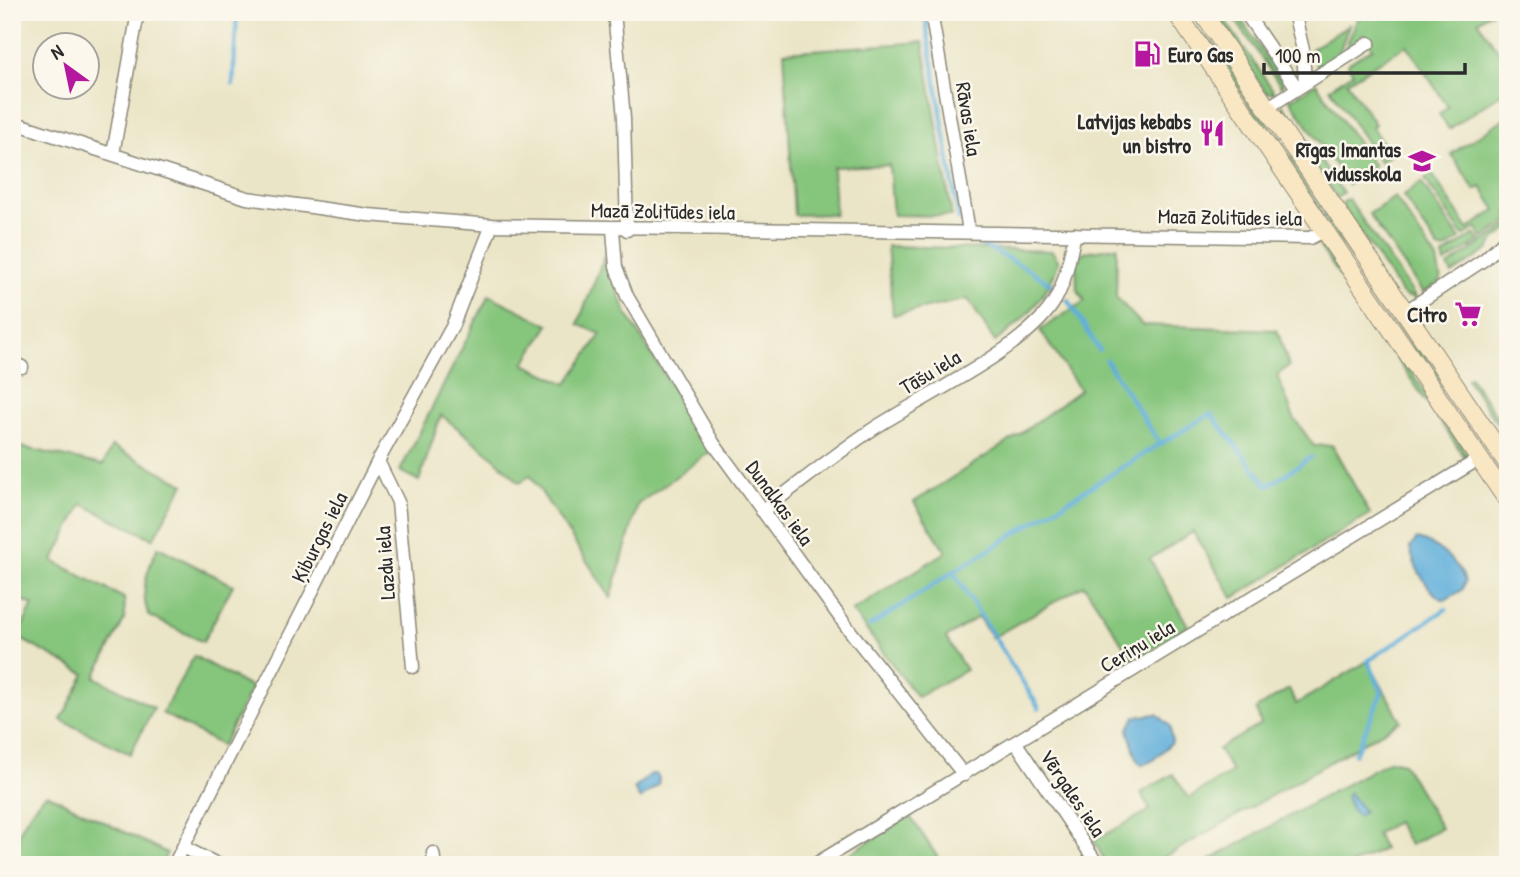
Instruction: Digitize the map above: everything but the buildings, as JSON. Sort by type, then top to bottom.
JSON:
[{"type":"main road","points":[[1176,12],[1508,501]]},
{"type":"main road","points":[[1194,12],[1213,38],[1224,44]]},
{"type":"main road","points":[[1202,12],[1508,464]]},
{"type":"main road","points":[[1436,395],[1472,429],[1486,433]]},
{"type":"street","points":[[113,154],[138,12]]},
{"type":"street","name":"Dunalkas iela","points":[[614,12],[624,118],[616,267],[627,296],[714,444],[847,627],[964,775]]},
{"type":"street","name":"Rāvas iela","points":[[931,12],[969,232]]},
{"type":"street","points":[[1245,12],[1301,86]]},
{"type":"street","points":[[1294,12],[1303,50],[1301,86]]},
{"type":"street","points":[[1268,108],[1369,43]]},
{"type":"street","name":"Mazā Zolitūdes iela","points":[[12,122],[247,198],[357,213],[492,225],[620,230],[1310,238],[1324,231]]},
{"type":"street","name":"Ķiburgas iela","points":[[174,865],[378,461],[452,327],[492,225]]},
{"type":"street","name":"Tāšu iela","points":[[762,511],[872,429],[970,371],[1018,338],[1051,306],[1064,283],[1075,234]]},
{"type":"street","points":[[1406,311],[1485,259],[1508,237]]},
{"type":"street","name":"Ceriņu iela","points":[[814,865],[1479,459]]},
{"type":"street","name":"Lazdu iela","points":[[378,461],[398,502],[413,667]]},
{"type":"street","name":"Vērgales iela","points":[[1016,743],[1098,865]]},
{"type":"street","points":[[183,847],[219,865]]},
{"type":"green space","points":[[1211,12],[1219,12],[1275,93],[1267,93]]},
{"type":"green space","points":[[1230,12],[1236,12],[1283,82],[1282,88]]},
{"type":"green space","points":[[1370,12],[1491,12],[1478,21],[1508,65],[1508,89],[1449,129],[1439,114],[1448,107],[1407,45],[1347,82],[1375,124],[1372,127],[1390,155],[1380,162],[1330,88],[1353,73],[1347,64],[1373,48],[1366,39],[1343,54],[1357,20]]},
{"type":"green space","points":[[1349,25],[1336,61],[1319,71],[1311,49]]},
{"type":"green space","points":[[1202,34],[1218,49],[1325,207],[1319,210]]},
{"type":"green space","points":[[923,42],[952,216],[893,215],[889,165],[833,167],[835,214],[794,215],[784,52]]},
{"type":"green space","points":[[1316,83],[1374,166],[1348,184],[1290,100]]},
{"type":"green space","points":[[1283,105],[1343,193],[1337,198],[1281,116]]},
{"type":"green space","points":[[1508,116],[1508,221],[1482,239],[1477,228],[1463,236],[1425,179],[1432,174],[1468,229],[1496,210],[1481,187],[1475,190],[1451,154]]},
{"type":"green space","points":[[1421,182],[1460,239],[1444,250],[1439,249],[1403,196]]},
{"type":"green space","points":[[1395,197],[1437,260],[1441,281],[1423,293],[1369,214]]},
{"type":"green space","points":[[1348,199],[1416,298],[1405,296],[1401,292],[1341,204]]},
{"type":"green space","points":[[1329,212],[1452,395],[1438,384],[1323,216]]},
{"type":"green space","points":[[1508,225],[1508,230],[1494,240],[1488,250],[1452,274],[1448,266]]},
{"type":"green space","points":[[1475,234],[1480,241],[1445,263],[1443,256]]},
{"type":"green space","points":[[887,246],[1052,251],[1059,262],[1048,287],[1033,307],[995,342],[968,299],[893,315]]},
{"type":"green space","points":[[1117,247],[1116,297],[1142,325],[1277,330],[1289,366],[1277,375],[1294,418],[1314,446],[1332,445],[1370,514],[1233,598],[1193,532],[1150,559],[1188,626],[1134,661],[1084,585],[992,638],[978,617],[946,638],[966,670],[917,697],[852,611],[946,552],[914,502],[1020,434],[1080,390],[1040,330],[1085,301],[1077,289],[1076,260],[1084,252]]},
{"type":"green space","points":[[1320,247],[1329,251],[1466,452],[1466,459]]},
{"type":"green space","points":[[604,257],[627,314],[711,451],[638,504],[611,598],[530,475],[520,483],[491,455],[441,415],[419,481],[400,471],[489,295],[549,325],[524,364],[567,384],[601,334],[578,324]]},
{"type":"green space","points":[[1470,377],[1508,432],[1508,450],[1499,437],[1499,426],[1467,379]]},
{"type":"green space","points":[[12,445],[103,465],[112,446],[184,484],[153,539],[82,504],[53,561],[124,598],[125,618],[95,677],[154,708],[130,754],[61,720],[85,674],[17,637],[33,605],[12,595]]},
{"type":"green space","points":[[158,547],[233,585],[203,642],[149,616],[145,598],[146,581]]},
{"type":"green space","points":[[194,656],[252,688],[222,746],[162,713]]},
{"type":"green space","points":[[1368,661],[1401,721],[1151,865],[1107,865],[1094,841],[1150,810],[1141,793],[1173,774],[1189,798],[1232,772],[1218,749],[1261,724],[1256,709],[1289,689],[1296,704]]},
{"type":"green space","points":[[1390,760],[1403,763],[1441,828],[1410,845],[1396,822],[1376,834],[1384,849],[1351,865],[1201,865]]},
{"type":"green space","points":[[47,794],[167,853],[161,865],[19,865],[12,861],[23,824]]},
{"type":"green space","points":[[910,816],[943,865],[831,865]]},
{"type":"water","points":[[1417,539],[1446,555],[1458,567],[1465,581],[1462,590],[1445,600],[1433,592],[1422,578],[1411,554],[1410,547]]},
{"type":"water","points":[[1157,714],[1170,726],[1172,742],[1152,761],[1142,765],[1138,762],[1128,730],[1135,717]]},
{"type":"water","points":[[651,774],[656,774],[659,778],[658,785],[640,799],[634,789]]},
{"type":"water","points":[[1349,792],[1364,812],[1358,816],[1351,809],[1346,797]]},
{"type":"waterway","points":[[233,84],[237,12]]},
{"type":"waterway","points":[[924,12],[959,220]]},
{"type":"waterway","points":[[971,239],[1052,285]]},
{"type":"waterway","points":[[1068,300],[1099,350]]},
{"type":"waterway","points":[[1106,360],[1160,444],[1211,414],[1268,486],[1311,457]]},
{"type":"waterway","points":[[1039,708],[953,572],[1160,444]]},
{"type":"waterway","points":[[870,626],[953,572]]},
{"type":"waterway","points":[[1355,754],[1382,692],[1368,661],[1446,609]]},
{"type":"place","name":"Euro Gas","points":[[1147,54]]},
{"type":"place","name":"Latvijas kebabs un bistro","points":[[1212,133]]},
{"type":"place","name":"Rīgas Imantas vidusskola","points":[[1422,161]]},
{"type":"place","name":"Citro","points":[[1468,314]]}]
